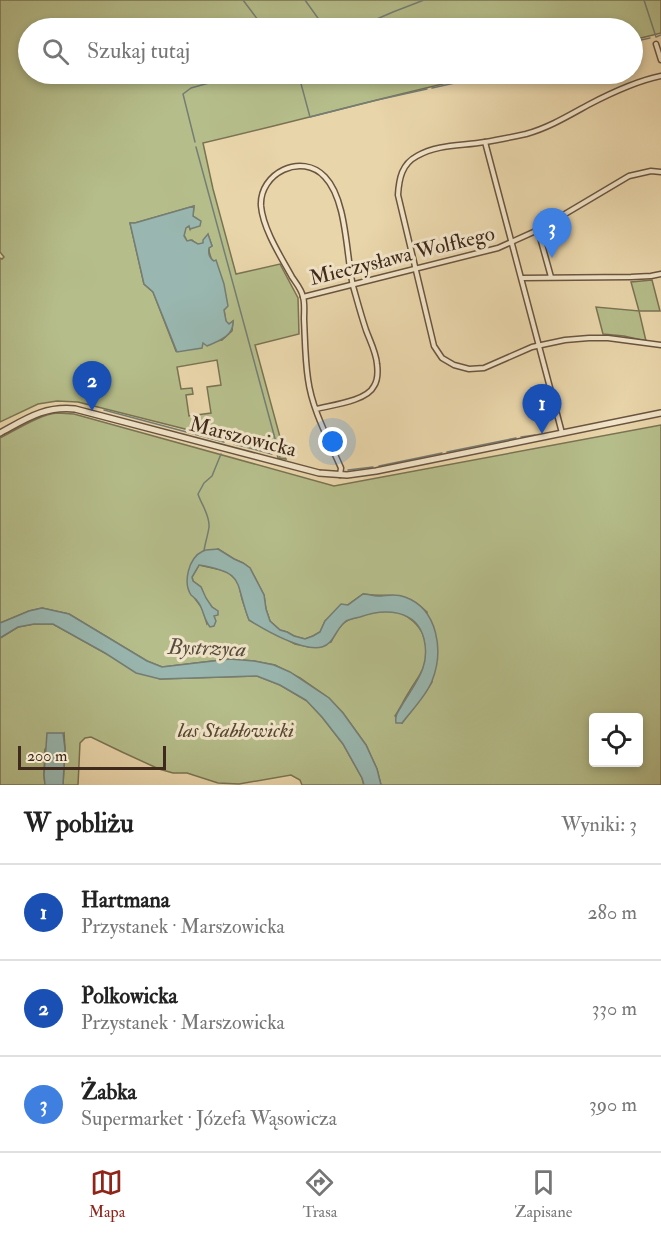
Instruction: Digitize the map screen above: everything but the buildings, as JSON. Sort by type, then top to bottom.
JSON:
[{"type":"street","points":[[656,44],[661,60]]},
{"type":"street","points":[[643,81],[661,76]]},
{"type":"street","points":[[634,84],[604,96],[568,117],[527,134],[435,149],[417,156],[408,162],[402,171],[398,195],[434,346],[442,358],[454,366],[469,369],[484,368],[540,345],[565,340],[608,338],[661,345]]},
{"type":"street","points":[[485,142],[562,434]]},
{"type":"street","points":[[303,297],[272,240],[261,207],[262,195],[268,182],[276,174],[291,167],[305,166],[327,178],[334,189],[342,217],[353,284],[374,350],[378,374],[375,385],[363,397],[316,409]]},
{"type":"street","name":"Mieczysława Wolfkego","points":[[340,475],[341,468],[311,395],[305,353],[303,297],[498,248],[538,230],[629,176],[651,171],[661,172]]},
{"type":"street","points":[[538,230],[552,277]]},
{"type":"street","points":[[522,278],[641,277],[661,274]]},
{"type":"street","name":"Marszowicka","points":[[0,433],[47,410],[75,410],[319,473],[340,475],[376,471],[661,413]]},
{"type":"green space","points":[[0,0],[661,0],[661,33],[643,38],[643,18],[18,18],[18,84],[444,84],[203,143],[236,274],[280,264],[298,298],[299,334],[255,345],[286,459],[278,458],[277,453],[237,443],[234,430],[223,433],[225,441],[78,402],[57,401],[38,404],[0,422],[0,258],[4,257],[0,252]],"holes":[[[194,206],[190,229],[189,226],[185,228],[184,235],[187,241],[192,240],[198,245],[204,243],[208,235],[212,246],[209,248],[210,256],[225,290],[226,322],[229,324],[233,321],[232,331],[222,340],[176,351],[153,292],[144,284],[130,223]],[[217,360],[221,385],[207,387],[211,413],[189,416],[186,395],[193,394],[192,388],[181,389],[177,367]]]},
{"type":"green space","points":[[652,280],[660,311],[639,311],[631,282]]},
{"type":"green space","points":[[596,307],[639,311],[646,341],[603,334]]},
{"type":"green space","points":[[58,413],[74,414],[334,486],[661,425],[661,785],[381,785],[377,769],[366,745],[343,713],[329,698],[300,678],[275,665],[230,659],[162,667],[147,661],[69,614],[42,608],[0,623],[0,438],[36,419]],"holes":[[[218,549],[250,568],[264,595],[270,621],[280,630],[294,636],[305,639],[320,632],[325,621],[363,594],[404,597],[427,612],[432,682],[402,723],[395,716],[421,672],[426,659],[424,638],[413,621],[396,612],[374,612],[345,622],[331,642],[309,647],[295,644],[249,620],[238,581],[226,571],[199,565],[192,577],[193,581],[201,587],[205,598],[215,609],[214,615],[207,624],[202,608],[193,596],[189,570]]]},
{"type":"green space","name":"las Stabłowicki","points":[[53,624],[105,653],[160,679],[257,676],[280,685],[307,701],[322,717],[343,744],[364,785],[302,785],[300,780],[291,775],[239,784],[218,783],[187,773],[173,773],[159,769],[91,737],[85,738],[80,743],[78,785],[63,785],[64,733],[45,749],[45,785],[0,785],[0,638],[18,627]]},
{"type":"water","points":[[194,206],[193,216],[201,221],[200,226],[190,229],[189,226],[184,236],[187,241],[191,240],[198,244],[203,243],[208,234],[212,246],[209,248],[209,256],[214,261],[216,260],[224,284],[228,306],[224,310],[226,321],[229,324],[233,321],[233,326],[225,337],[216,342],[207,346],[203,343],[202,348],[177,352],[153,292],[144,284],[130,223]]},
{"type":"water","points":[[218,549],[250,568],[264,595],[270,621],[280,630],[294,636],[305,639],[320,632],[325,621],[341,604],[348,605],[363,594],[405,597],[425,611],[435,632],[436,669],[426,692],[402,723],[396,723],[397,715],[420,675],[425,659],[424,639],[414,622],[398,613],[369,614],[346,621],[332,639],[322,647],[305,646],[284,639],[249,620],[239,588],[232,576],[214,568],[199,565],[192,577],[193,581],[201,587],[212,607],[218,611],[218,615],[214,616],[216,621],[214,626],[210,627],[201,606],[191,595],[187,578],[188,571],[198,554],[205,550]]},
{"type":"water","points":[[42,608],[69,614],[147,661],[162,667],[230,659],[274,665],[290,672],[329,698],[343,713],[366,745],[377,769],[381,785],[364,785],[343,744],[306,700],[280,685],[257,676],[160,679],[136,673],[53,624],[18,627],[0,638],[0,623]]},
{"type":"water","points":[[47,733],[63,733],[65,749],[63,785],[45,785]]},
{"type":"waterway","points":[[243,0],[256,18]]},
{"type":"waterway","points":[[305,0],[318,18]]},
{"type":"waterway","points":[[379,18],[424,0]]},
{"type":"waterway","points":[[644,0],[656,37],[661,35]]},
{"type":"waterway","points":[[643,40],[650,38]]},
{"type":"waterway","points":[[195,142],[183,94],[191,88],[205,84]]},
{"type":"waterway","points":[[301,84],[310,117],[427,89]]},
{"type":"waterway","points":[[432,88],[450,84]]},
{"type":"waterway","points":[[196,147],[280,457]]},
{"type":"waterway","points":[[104,410],[224,442]]},
{"type":"waterway","points":[[521,437],[535,435]]},
{"type":"waterway","points":[[447,452],[516,438]]},
{"type":"waterway","points":[[234,444],[272,454]]},
{"type":"waterway","points":[[379,466],[442,453]]},
{"type":"waterway","points":[[204,551],[209,523],[198,494],[204,483],[212,476],[221,454]]},
{"type":"waterway","points":[[348,470],[373,467]]},
{"type":"place","name":"Żabka","points":[[552,258]]},
{"type":"place","name":"Polkowicka","points":[[92,411]]},
{"type":"place","name":"Hartmana","points":[[542,434]]},
{"type":"water label","name":"Bystrzyca","points":[[207,648]]}]
